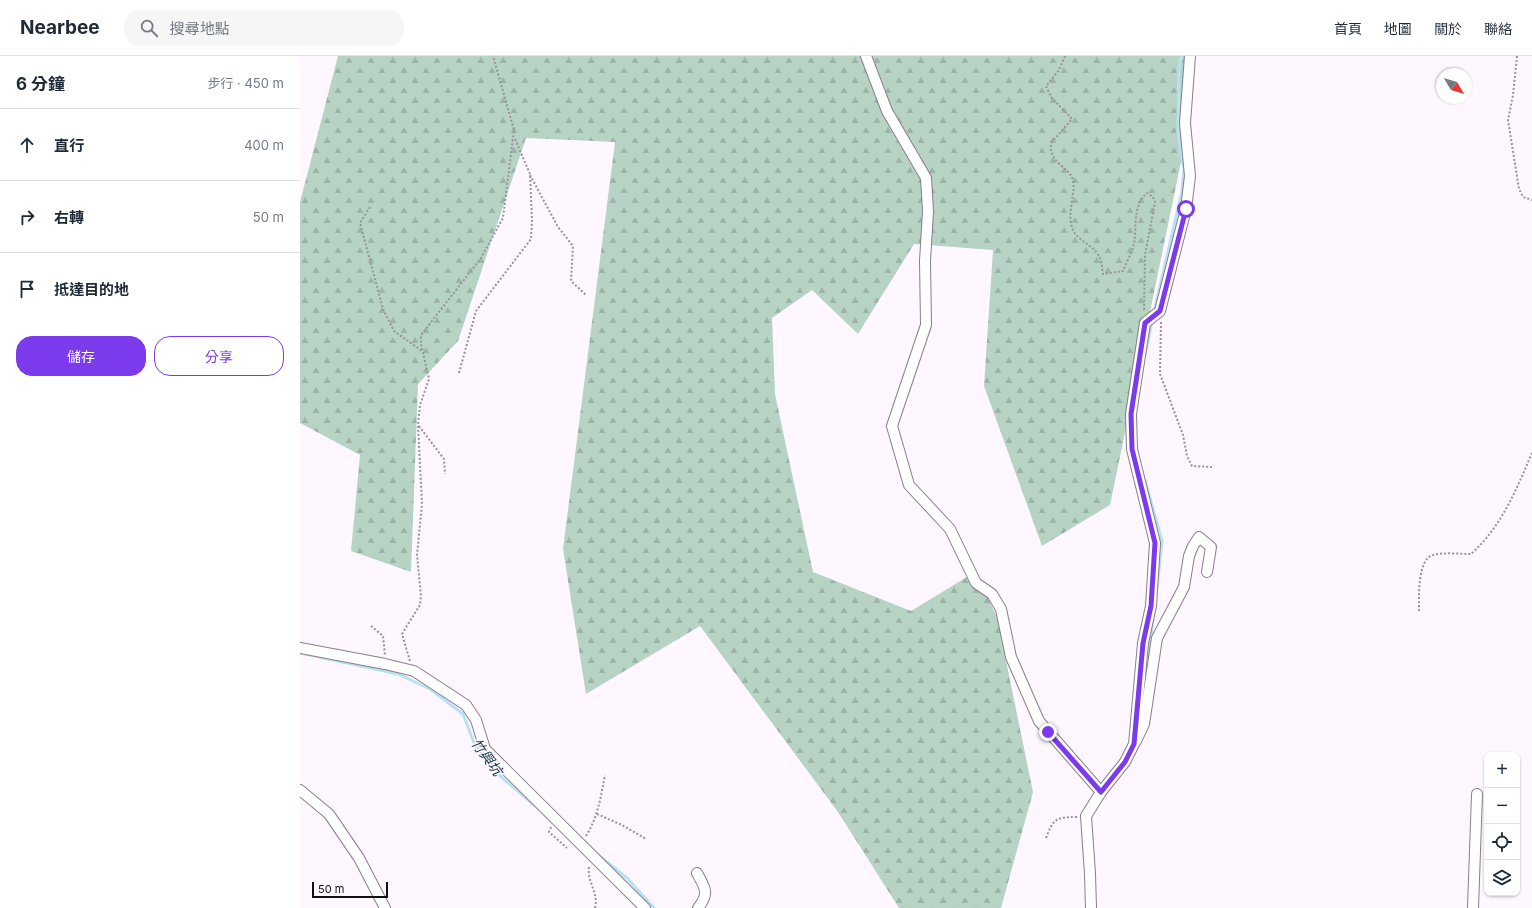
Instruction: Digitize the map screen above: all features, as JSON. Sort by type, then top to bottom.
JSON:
[{"type":"street","points":[[866,56],[887,111],[926,178],[928,211],[925,261],[926,325],[892,426],[909,486],[950,529],[976,583],[992,594],[1001,609],[1011,657],[1039,721],[1101,792]]},
{"type":"street","points":[[1134,744],[1143,643],[1151,606],[1155,543],[1132,449],[1131,414],[1145,323],[1160,311],[1186,209],[1190,176],[1185,123],[1190,56]]},
{"type":"street","points":[[1091,908],[1086,816],[1101,792],[1125,762],[1144,724],[1157,638],[1184,588],[1188,556],[1199,537],[1211,547],[1207,572]]},
{"type":"street","points":[[300,648],[414,671],[466,705],[476,720],[485,749],[645,908]]},
{"type":"street","points":[[300,790],[329,814],[359,858],[385,908]]},
{"type":"street","points":[[1473,908],[1478,794]]},
{"type":"street","points":[[697,873],[706,890],[704,900],[698,908]]},
{"type":"path","points":[[414,671],[402,634],[420,605],[421,596],[417,556],[422,504],[418,425],[420,405],[429,379],[421,336],[481,258],[503,218],[514,130],[493,56]]},
{"type":"path","points":[[1065,56],[1059,70],[1046,86],[1051,97],[1072,119],[1051,143],[1050,147],[1057,163],[1071,174],[1074,182],[1070,203],[1072,228],[1079,239],[1092,247],[1099,256],[1103,274],[1123,271],[1134,245],[1137,210],[1143,197],[1147,193],[1153,197],[1155,202],[1145,255],[1145,323]]},
{"type":"path","points":[[1517,56],[1513,95],[1508,120],[1519,189],[1523,197],[1532,200]]},
{"type":"path","points":[[514,138],[530,174],[558,227],[572,246],[571,281],[586,296]]},
{"type":"path","points":[[459,373],[476,311],[531,239],[532,220],[530,174]]},
{"type":"path","points":[[370,207],[360,223],[383,309],[394,331],[423,352]]},
{"type":"path","points":[[1160,311],[1162,352],[1160,374],[1183,435],[1192,466],[1212,466]]},
{"type":"path","points":[[418,425],[444,458],[445,474]]},
{"type":"path","points":[[1419,610],[1419,585],[1425,561],[1432,555],[1471,554],[1483,543],[1505,513],[1532,452]]},
{"type":"path","points":[[371,626],[383,636],[386,644],[385,664]]},
{"type":"path","points":[[581,844],[594,824],[605,775]]},
{"type":"path","points":[[597,814],[622,825],[646,839]]},
{"type":"path","points":[[1046,838],[1052,824],[1060,818],[1086,816]]},
{"type":"path","points":[[591,856],[588,876],[597,900],[595,908]]},
{"type":"green space","points":[[338,56],[1188,56],[1188,128],[1110,505],[1042,546],[984,386],[993,250],[914,244],[858,334],[812,290],[772,318],[775,394],[813,572],[911,611],[975,572],[997,617],[1033,792],[1001,908],[899,908],[838,812],[700,626],[586,694],[563,549],[615,142],[526,138],[458,341],[418,384],[411,572],[351,551],[360,455],[300,423],[300,202]]},
{"type":"waterway","points":[[1154,312],[1182,191],[1184,169],[1178,134],[1179,68],[1181,56]]},
{"type":"waterway","points":[[1145,355],[1152,322]]},
{"type":"waterway","points":[[1145,480],[1162,541],[1157,588]]},
{"type":"waterway","points":[[1144,687],[1153,619]]},
{"type":"waterway","name":"竹興坑","points":[[300,653],[398,674],[430,689],[463,714],[475,745],[500,776],[540,810]]},
{"type":"waterway","name":"竹興坑","points":[[598,855],[627,878],[654,908]]},
{"type":"route","points":[[1048,732],[1101,792],[1125,762],[1134,744],[1143,643],[1151,606],[1155,543],[1132,449],[1131,414],[1145,323],[1160,311],[1186,209]]}]
